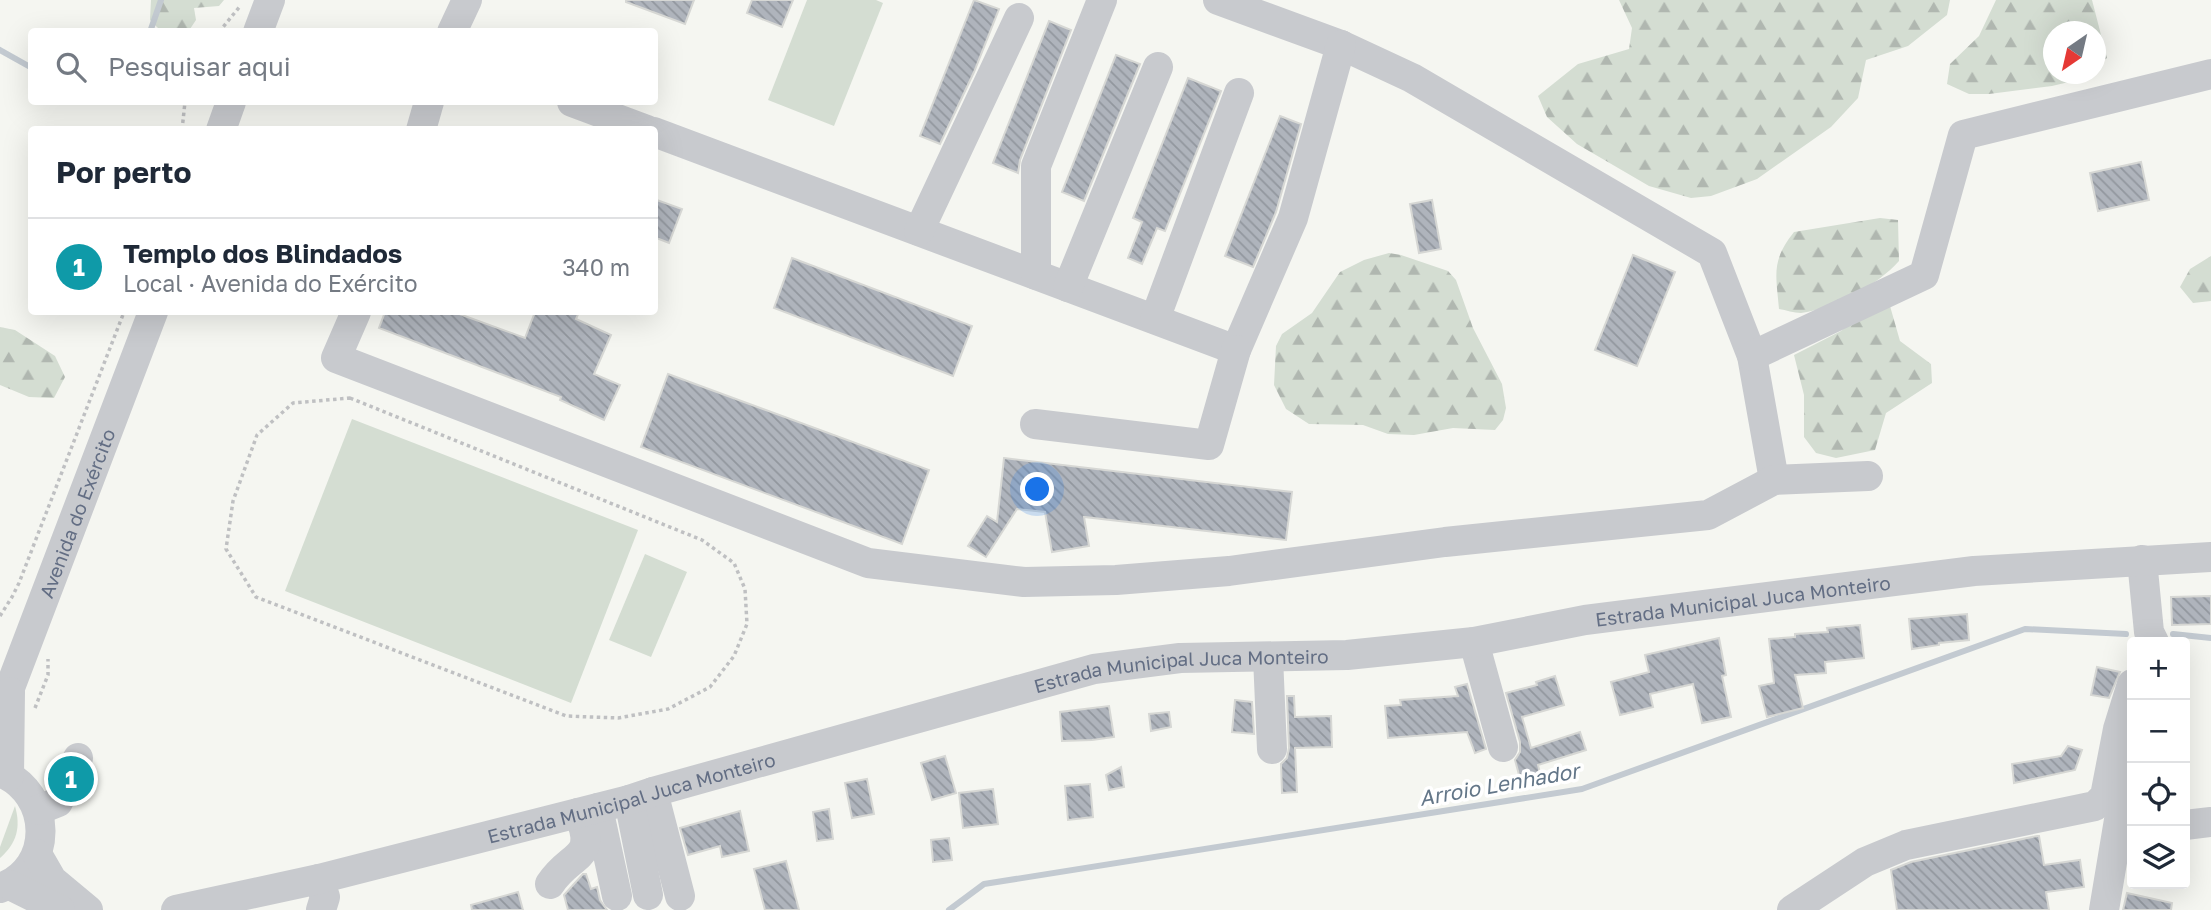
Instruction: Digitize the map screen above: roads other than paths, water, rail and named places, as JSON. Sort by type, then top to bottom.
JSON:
[{"type":"street","points":[[260,28],[270,0]]},
{"type":"street","points":[[454,28],[467,0]]},
{"type":"street","points":[[1036,275],[1036,166],[1102,0]]},
{"type":"street","points":[[1218,0],[1341,45],[1412,78],[1712,253],[1752,356],[1774,480]]},
{"type":"street","points":[[919,232],[1019,18]]},
{"type":"street","points":[[1035,424],[1209,445],[1236,350],[1293,218],[1341,45]]},
{"type":"street","points":[[1068,287],[1158,67]]},
{"type":"street","points":[[1752,356],[1924,275],[1962,135],[2211,74]]},
{"type":"street","points":[[1155,320],[1239,93]]},
{"type":"street","points":[[222,126],[230,105]]},
{"type":"street","points":[[422,126],[428,105]]},
{"type":"street","points":[[580,105],[635,126]]},
{"type":"street","points":[[658,134],[1236,350]]},
{"type":"street","name":"Avenida do Exército","points":[[5,701],[152,315]]},
{"type":"street","points":[[355,315],[336,358],[868,563],[1024,582],[1116,580],[1228,571],[1445,542],[1708,515],[1774,480],[1868,476]]},
{"type":"street","name":"Estrada Municipal Juca Monteiro","points":[[176,910],[323,899],[588,811],[1094,669],[1180,658],[1348,655],[1474,642],[1586,620],[1974,571],[2211,557]]},
{"type":"street","points":[[2142,560],[2150,637]]},
{"type":"street","points":[[1474,642],[1503,747]]},
{"type":"street","points":[[1268,657],[1272,749]]},
{"type":"street","points":[[1792,910],[1865,862],[1906,845],[2095,806],[2105,796],[2118,729],[2127,700]]},
{"type":"street","points":[[5,701],[5,774],[27,790],[38,810],[41,832],[37,854],[9,894],[60,910]]},
{"type":"street","points":[[38,810],[58,802],[78,758]]},
{"type":"street","points":[[2104,910],[2125,821],[2132,763]]},
{"type":"street","points":[[641,796],[648,895]]},
{"type":"street","points":[[641,796],[680,896]]},
{"type":"street","points":[[550,884],[580,855],[586,843],[588,811]]},
{"type":"street","points":[[588,811],[617,897]]},
{"type":"street","points":[[2190,824],[2211,822]]},
{"type":"street","points":[[37,854],[52,880],[88,910]]},
{"type":"waterway","points":[[151,28],[161,0]]},
{"type":"waterway","points":[[0,50],[28,66]]},
{"type":"waterway","name":"Arroio Lenhador","points":[[949,910],[984,884],[1582,789],[2025,629],[2126,634]]},
{"type":"waterway","name":"Arroio Lenhador","points":[[2173,634],[2211,638]]},
{"type":"place","name":"Templo dos Blindados","points":[[71,779]]}]
